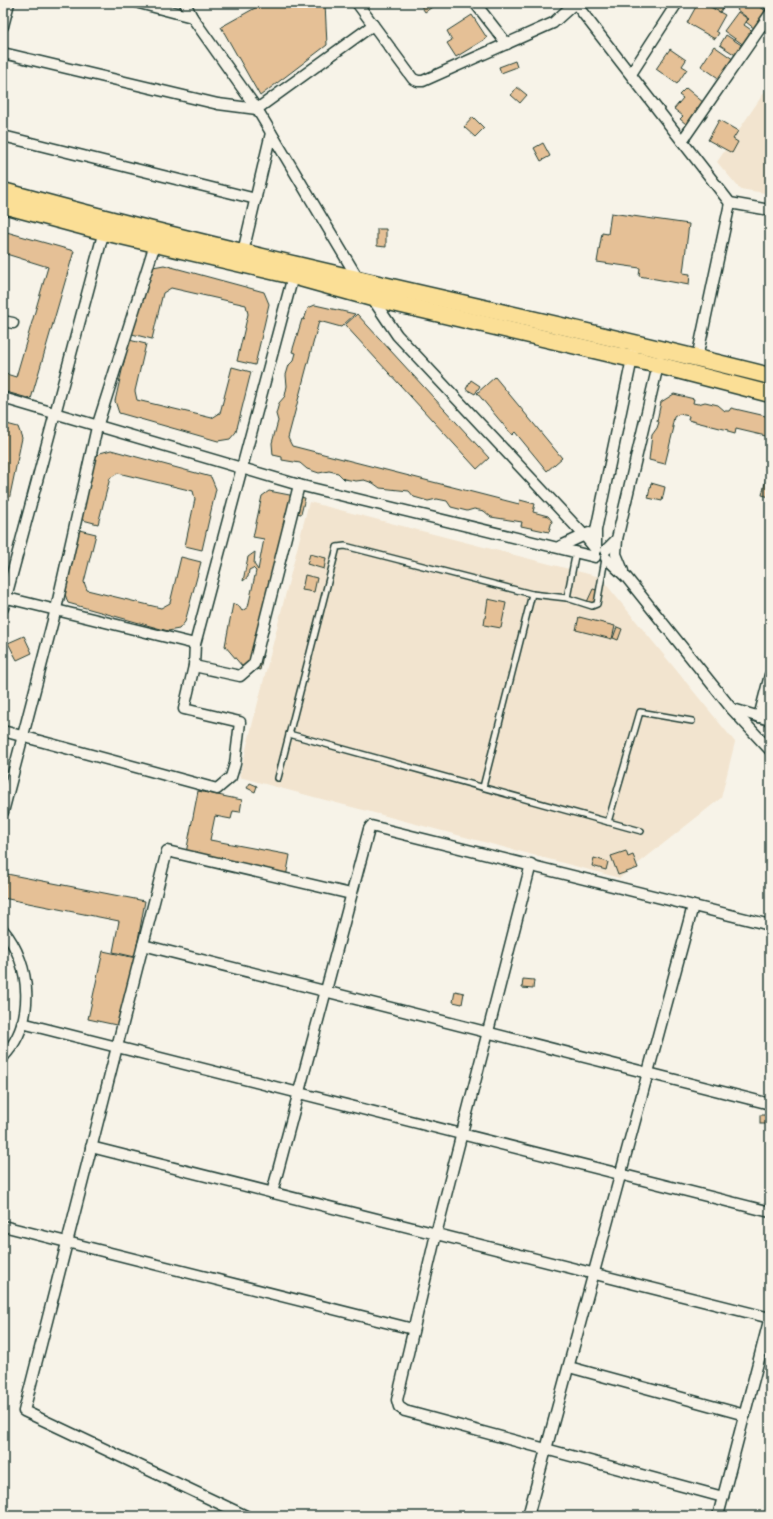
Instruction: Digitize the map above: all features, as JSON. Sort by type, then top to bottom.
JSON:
[{"type":"main road","points":[[3,191],[105,225]]},
{"type":"main road","points":[[3,205],[105,225],[154,237],[372,298],[632,359],[697,358],[770,376]]},
{"type":"main road","points":[[154,237],[243,252],[636,343],[660,358],[770,394]]},
{"type":"street","points":[[3,26],[9,3]]},
{"type":"street","points":[[139,3],[192,17]]},
{"type":"street","points":[[185,3],[192,17],[257,109],[359,280],[397,335],[602,555],[627,578],[731,708],[770,750]]},
{"type":"street","points":[[357,3],[413,78],[418,81],[424,81],[553,23],[575,3],[730,203],[770,210]]},
{"type":"street","points":[[476,3],[507,44]]},
{"type":"street","points":[[631,74],[677,3]]},
{"type":"street","points":[[682,141],[770,14]]},
{"type":"street","points":[[3,53],[218,104],[257,109],[373,25]]},
{"type":"street","points":[[243,252],[271,133]]},
{"type":"street","points":[[3,136],[256,200]]},
{"type":"street","points":[[697,358],[730,203]]},
{"type":"street","points":[[105,225],[4,601],[56,609],[195,644]]},
{"type":"street","points":[[3,812],[21,737],[56,609],[97,427],[154,237]]},
{"type":"street","points":[[3,732],[217,789],[231,777],[235,764],[240,722],[184,709],[194,666],[195,644],[244,468],[293,276]]},
{"type":"street","points":[[3,321],[13,323]]},
{"type":"street","points":[[602,555],[596,530],[636,343]]},
{"type":"street","points":[[627,578],[616,554],[617,540],[660,358]]},
{"type":"street","points":[[3,398],[97,427],[299,485],[576,551],[602,555]]},
{"type":"street","points":[[194,666],[240,676],[254,664],[299,485]]},
{"type":"street","points":[[559,547],[596,530]]},
{"type":"street","points":[[602,555],[617,540]]},
{"type":"street","points":[[759,717],[770,675]]},
{"type":"street","points":[[731,708],[770,720]]},
{"type":"street","points":[[272,1193],[351,894],[371,826],[531,864],[770,925]]},
{"type":"street","points":[[246,1516],[24,1411],[167,850],[351,894]]},
{"type":"street","points":[[531,864],[436,1234],[397,1400],[399,1407],[405,1411],[724,1497]]},
{"type":"street","points":[[528,1516],[693,906]]},
{"type":"street","points":[[3,930],[10,939],[20,958],[26,980],[26,1001],[22,1023],[15,1040],[3,1057]]},
{"type":"street","points":[[143,945],[770,1104]]},
{"type":"street","points":[[22,1023],[770,1212]]},
{"type":"street","points":[[91,1147],[770,1318],[718,1516]]},
{"type":"street","points":[[3,1226],[413,1329]]},
{"type":"street","points":[[568,1367],[745,1415]]},
{"type":"lane","points":[[278,778],[337,547],[345,546],[532,594],[567,598],[592,606],[597,604],[602,555]]},
{"type":"lane","points":[[567,598],[576,551]]},
{"type":"lane","points":[[484,787],[532,594]]},
{"type":"lane","points":[[608,822],[640,712],[692,721]]},
{"type":"lane","points":[[289,734],[641,831]]},
{"type":"shaded area","points":[[770,84],[770,194],[740,189],[717,162]]},
{"type":"shaded area","points":[[309,502],[600,577],[735,742],[721,798],[620,878],[239,777]]},
{"type":"building","points":[[264,3],[325,3],[327,45],[260,96],[221,27]]},
{"type":"building","points":[[419,3],[438,3],[425,12]]},
{"type":"building","points":[[698,3],[703,3],[725,15],[716,31],[719,33],[715,39],[687,23]]},
{"type":"building","points":[[707,3],[726,3],[720,12]]},
{"type":"building","points":[[742,3],[755,3],[767,12],[755,29],[746,22],[749,19],[737,10]]},
{"type":"building","points":[[756,3],[770,3],[770,12]]},
{"type":"building","points":[[738,12],[748,19],[744,25],[757,34],[748,48],[724,31]]},
{"type":"building","points":[[472,15],[487,38],[456,57],[447,43],[452,40],[447,31]]},
{"type":"building","points":[[726,35],[746,48],[740,58],[720,45]]},
{"type":"building","points":[[714,46],[737,62],[724,82],[701,66]]},
{"type":"building","points":[[670,49],[686,60],[682,66],[687,69],[677,84],[656,69]]},
{"type":"building","points":[[515,61],[517,67],[501,73],[499,67]]},
{"type":"building","points":[[517,87],[527,95],[520,103],[511,95]]},
{"type":"building","points":[[686,88],[710,108],[692,129],[680,119],[683,116],[674,109],[683,98],[679,95]]},
{"type":"building","points":[[473,117],[484,128],[475,137],[464,127]]},
{"type":"building","points":[[719,120],[738,131],[733,139],[738,142],[732,153],[708,140]]},
{"type":"building","points":[[543,143],[550,156],[541,161],[534,148]]},
{"type":"building","points":[[611,213],[689,224],[683,273],[690,274],[689,285],[639,276],[640,268],[597,262],[602,233],[608,234]]},
{"type":"building","points":[[377,229],[386,229],[386,247],[377,246]]},
{"type":"building","points":[[3,231],[74,251],[31,399],[3,391],[3,373],[16,377],[48,267],[3,253]]},
{"type":"building","points":[[164,265],[264,292],[269,304],[255,365],[237,361],[248,314],[246,305],[171,288],[163,293],[152,339],[132,334],[147,274],[153,267]]},
{"type":"building","points":[[315,305],[355,314],[341,327],[319,321],[288,438],[292,446],[519,504],[520,500],[535,504],[533,512],[548,516],[552,521],[549,532],[521,526],[522,522],[491,517],[484,511],[474,509],[467,511],[451,507],[447,501],[437,499],[428,501],[414,497],[409,491],[380,488],[373,483],[364,480],[356,481],[344,479],[338,473],[329,471],[319,473],[307,469],[300,463],[282,460],[282,457],[273,455],[272,443],[278,421],[276,414],[279,403],[285,396],[287,386],[286,375],[289,365],[294,360],[296,353],[292,352],[302,319],[304,320],[308,308]]},
{"type":"building","points":[[357,314],[489,458],[477,469],[345,325]]},
{"type":"building","points":[[129,340],[146,344],[135,391],[137,400],[212,418],[220,413],[232,367],[251,372],[236,432],[230,439],[218,441],[119,413],[115,401]]},
{"type":"building","points":[[495,377],[562,458],[547,471],[515,432],[512,435],[477,393]]},
{"type":"building","points":[[471,380],[480,386],[475,394],[466,389]]},
{"type":"building","points":[[674,394],[694,399],[693,403],[698,404],[705,402],[718,405],[725,411],[729,411],[731,408],[770,417],[770,437],[736,429],[735,434],[728,432],[728,430],[688,420],[689,416],[679,414],[674,417],[672,427],[674,427],[665,464],[649,460],[652,435],[659,422],[657,421],[661,402]]},
{"type":"building","points":[[3,423],[18,427],[22,438],[9,500],[3,498]]},
{"type":"building","points":[[111,450],[211,477],[216,489],[202,550],[185,546],[195,499],[193,491],[118,473],[110,478],[98,524],[79,519],[94,459],[100,453]]},
{"type":"building","points":[[770,463],[770,497],[762,495]]},
{"type":"building","points":[[651,483],[665,487],[662,501],[648,498]]},
{"type":"building","points":[[269,491],[305,498],[301,514],[296,513],[259,654],[263,655],[260,670],[242,666],[225,646],[233,604],[238,605],[242,611],[248,607],[256,571],[253,568],[249,570],[248,577],[243,581],[248,557],[255,552],[254,564],[258,570],[264,539],[253,537],[262,496]]},
{"type":"building","points":[[79,530],[96,534],[84,582],[87,590],[161,608],[170,603],[181,557],[201,562],[185,622],[179,629],[168,631],[68,603],[64,591]]},
{"type":"building","points":[[310,554],[326,558],[324,569],[307,564]]},
{"type":"building","points":[[305,575],[317,578],[314,592],[302,590]]},
{"type":"building","points":[[593,589],[600,591],[598,604],[587,602]]},
{"type":"building","points":[[488,599],[506,603],[501,628],[484,625]]},
{"type":"building","points":[[579,617],[615,626],[612,639],[576,630]]},
{"type":"building","points":[[617,627],[622,629],[618,640],[613,638]]},
{"type":"building","points":[[24,636],[32,653],[17,660],[8,643]]},
{"type":"building","points":[[250,783],[257,786],[255,792],[247,788]]},
{"type":"building","points":[[198,791],[242,800],[240,812],[233,811],[231,819],[215,816],[210,840],[290,855],[286,877],[185,858]]},
{"type":"building","points":[[626,851],[628,857],[633,855],[638,868],[618,875],[611,856]]},
{"type":"building","points":[[594,858],[608,862],[606,870],[592,866]]},
{"type":"building","points":[[7,874],[145,901],[135,957],[113,952],[119,921],[3,898]]},
{"type":"building","points":[[103,951],[136,958],[121,1026],[88,1019]]},
{"type":"building","points":[[523,979],[534,980],[533,989],[522,988]]},
{"type":"building","points":[[455,991],[464,993],[462,1004],[453,1002]]},
{"type":"building","points":[[760,1115],[770,1115],[770,1124],[760,1124]]}]
